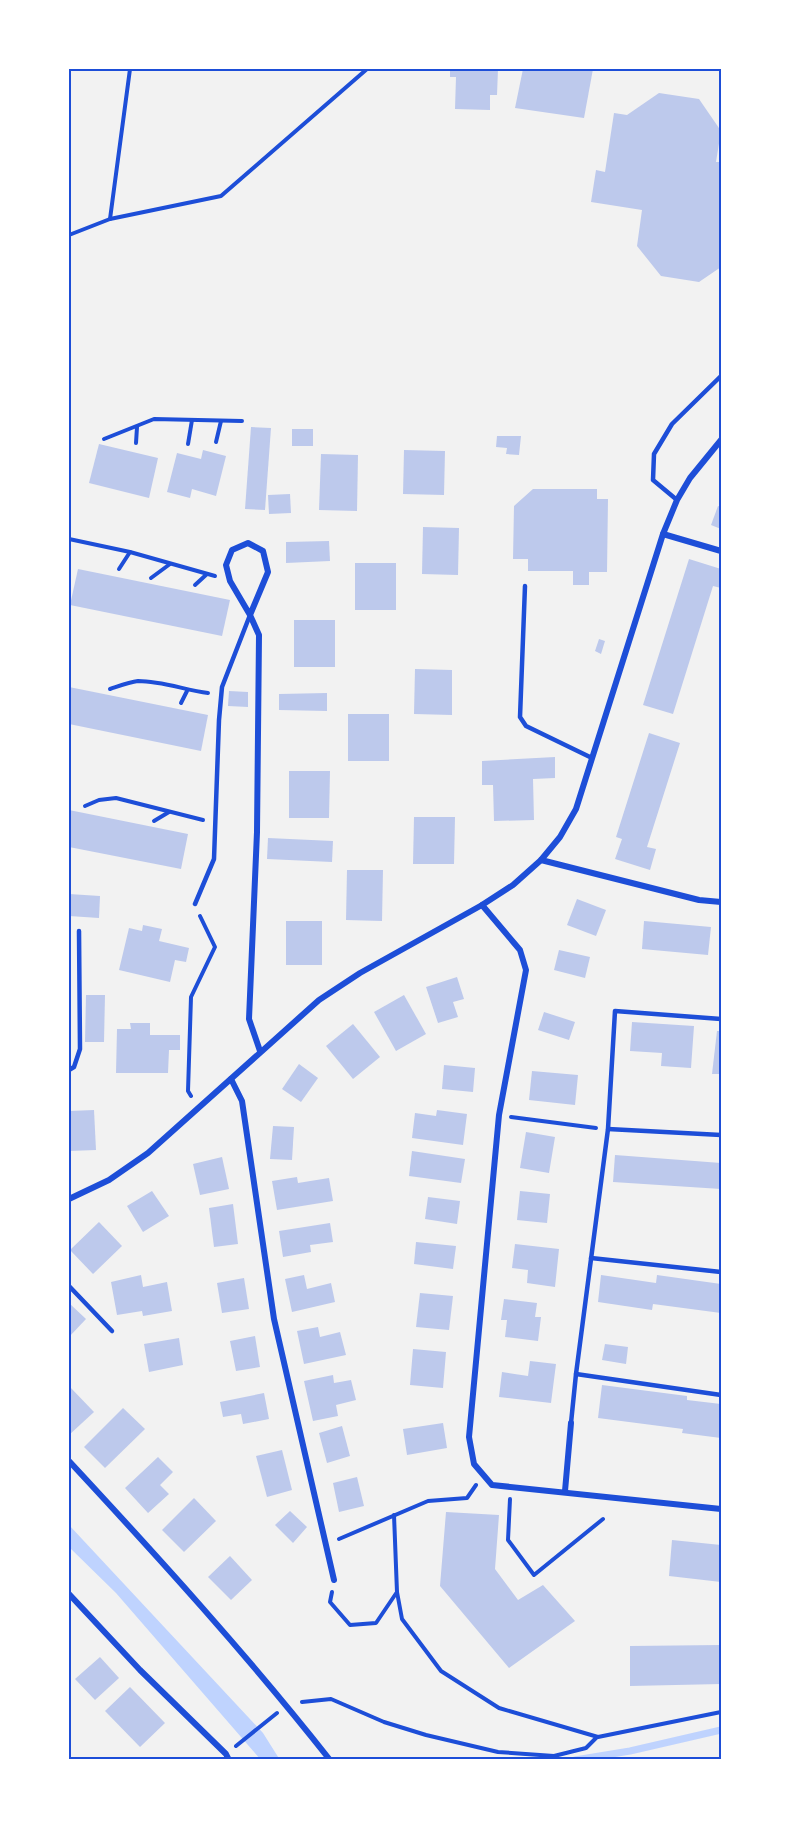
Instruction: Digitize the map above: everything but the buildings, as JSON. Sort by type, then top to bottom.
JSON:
[{"type":"street","points":[[69,1199],[109,1180],[148,1152],[319,1000],[360,973],[482,905],[513,885],[541,860],[560,837],[576,809],[663,534],[676,500],[690,478],[721,440]]},
{"type":"street","points":[[663,534],[721,551]]},
{"type":"street","points":[[250,615],[268,572],[263,551],[248,543],[232,550],[226,565],[230,581],[259,635],[257,832],[249,1019],[260,1051]]},
{"type":"street","points":[[541,860],[699,900],[721,902]]},
{"type":"street","points":[[482,905],[520,950],[526,970],[499,1115],[469,1437],[474,1464],[492,1485],[721,1509]]},
{"type":"street","points":[[231,1079],[242,1101],[274,1319],[334,1580]]},
{"type":"street","points":[[565,1491],[571,1423]]},
{"type":"street","points":[[69,1461],[189,1591],[286,1704],[330,1760]]},
{"type":"street","points":[[69,1594],[140,1670],[228,1757]]},
{"type":"lane","points":[[676,500],[653,480],[654,454],[672,424],[721,376]]},
{"type":"lane","points":[[525,586],[520,717],[526,726],[592,758]]},
{"type":"lane","points":[[195,904],[214,859],[222,687],[250,615]]},
{"type":"lane","points":[[69,1070],[74,1067],[80,1049],[79,931]]},
{"type":"lane","points":[[571,1423],[608,1129],[615,1011],[721,1019]]},
{"type":"lane","points":[[608,1129],[721,1135]]},
{"type":"lane","points":[[591,1258],[721,1272]]},
{"type":"lane","points":[[69,1286],[112,1330]]},
{"type":"lane","points":[[576,1374],[721,1395]]},
{"type":"path","points":[[110,219],[130,69]]},
{"type":"path","points":[[69,235],[110,219],[221,196],[367,69]]},
{"type":"path","points":[[104,439],[154,419],[242,421]]},
{"type":"path","points":[[188,444],[192,420]]},
{"type":"path","points":[[216,442],[221,421]]},
{"type":"path","points":[[136,443],[137,427]]},
{"type":"path","points":[[69,539],[130,552],[230,581]]},
{"type":"path","points":[[119,568],[130,552]]},
{"type":"path","points":[[151,579],[171,563]]},
{"type":"path","points":[[195,585],[207,574]]},
{"type":"path","points":[[110,689],[135,681],[160,683],[187,691],[221,695]]},
{"type":"path","points":[[181,703],[187,691]]},
{"type":"path","points":[[85,806],[99,800],[116,798],[216,823]]},
{"type":"path","points":[[154,821],[170,812]]},
{"type":"path","points":[[195,904],[215,947],[191,997],[188,1091],[199,1108]]},
{"type":"path","points":[[499,1115],[608,1129]]},
{"type":"path","points":[[327,1544],[428,1501],[466,1498],[483,1476]]},
{"type":"path","points":[[511,1486],[508,1540],[534,1575],[603,1520]]},
{"type":"path","points":[[394,1515],[397,1592],[402,1619],[441,1671],[499,1708],[598,1737],[721,1712]]},
{"type":"path","points":[[334,1580],[330,1602],[350,1626],[376,1623],[397,1592]]},
{"type":"path","points":[[228,1757],[286,1704],[331,1699],[384,1722],[426,1735],[498,1752],[554,1756],[586,1748],[598,1737]]},
{"type":"water","points":[[69,1525],[263,1733],[280,1760],[261,1760],[116,1593],[69,1547]]},
{"type":"waterway","points":[[575,1760],[630,1751],[721,1730]]}]
